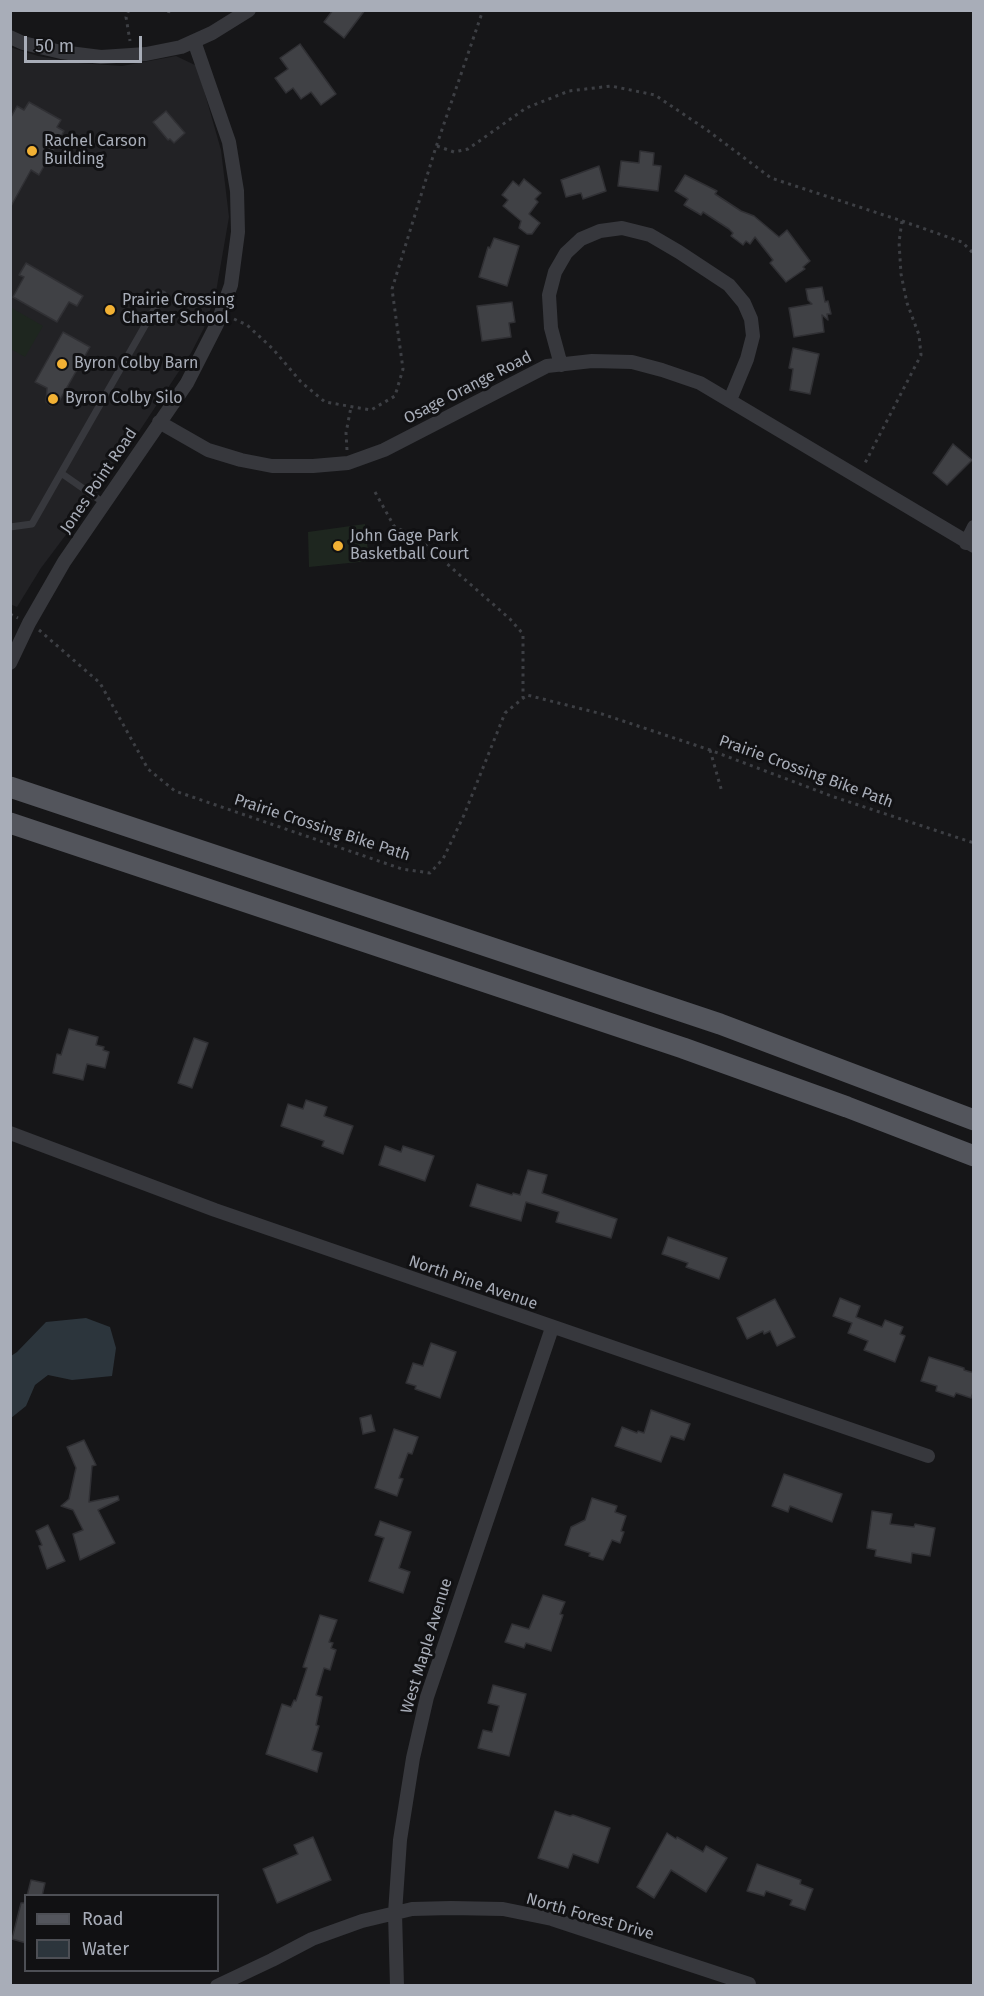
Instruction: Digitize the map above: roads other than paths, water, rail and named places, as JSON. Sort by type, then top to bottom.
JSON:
[{"type":"main road","points":[[10,787],[709,1020],[974,1120]]},
{"type":"main road","points":[[10,823],[683,1048],[974,1156]]},
{"type":"street","points":[[10,37],[23,43],[61,52],[101,57],[132,55],[181,47],[213,33],[249,10]]},
{"type":"street","name":"Jones Point Road","points":[[10,663],[29,623],[64,562],[187,383],[221,313],[231,285],[238,232],[237,191],[229,142],[194,41]]},
{"type":"street","points":[[561,364],[551,328],[549,295],[555,272],[566,254],[581,239],[600,231],[622,228],[650,236],[679,252],[729,285],[744,303],[751,319],[753,336],[747,359],[730,400]]},
{"type":"street","name":"Osage Orange Road","points":[[159,422],[208,450],[241,460],[272,466],[348,463],[384,450],[547,366],[591,361],[633,362],[700,383],[970,544]]},
{"type":"street","points":[[970,544],[974,527]]},
{"type":"street","name":"North Pine Avenue","points":[[10,1133],[215,1210],[928,1456]]},
{"type":"street","name":"West Maple Avenue","points":[[397,1986],[395,1913],[400,1840],[413,1758],[427,1697],[552,1328]]},
{"type":"street","name":"North Forest Drive","points":[[217,1986],[312,1939],[362,1921],[412,1909],[503,1909],[552,1919],[749,1984]]},
{"type":"lane","points":[[10,527],[32,524],[163,294]]},
{"type":"lane","points":[[61,473],[104,503]]},
{"type":"water","points":[[86,1318],[110,1327],[116,1348],[112,1376],[72,1380],[48,1375],[35,1385],[26,1406],[11,1418],[11,1356],[46,1322]]},
{"type":"place","name":"Rachel Carson Building","points":[[32,151]]},
{"type":"place","name":"Prairie Crossing Charter School","points":[[110,310]]},
{"type":"place","name":"Byron Colby Barn","points":[[62,364]]},
{"type":"place","name":"Byron Colby Silo","points":[[53,399]]},
{"type":"place","name":"John Gage Park Basketball Court","points":[[338,546]]}]
